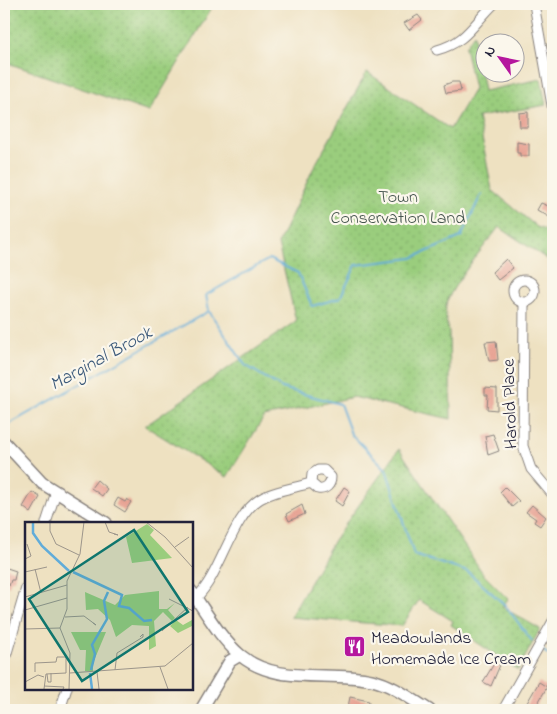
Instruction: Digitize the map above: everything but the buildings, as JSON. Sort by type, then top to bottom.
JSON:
[{"type":"main road","points":[[4,442],[33,476],[104,522]]},
{"type":"main road","points":[[194,595],[240,655],[255,665],[281,674],[357,677],[374,680],[404,694],[428,710]]},
{"type":"main road","points":[[201,710],[230,661],[240,655]]},
{"type":"street","points":[[436,50],[453,46],[461,40],[494,4]]},
{"type":"street","points":[[534,4],[553,111]]},
{"type":"street","name":"Harold Place","points":[[524,303],[523,446],[531,469],[553,494]]},
{"type":"street","points":[[194,595],[210,580],[244,516],[252,505],[268,495],[311,483]]},
{"type":"street","points":[[46,522],[56,492]]},
{"type":"street","points":[[4,663],[8,638],[25,591]]},
{"type":"street","points":[[503,710],[553,621]]},
{"type":"street","points":[[60,710],[67,689]]},
{"type":"green space","points":[[8,4],[214,4],[149,112],[5,62]]},
{"type":"green space","name":"Town Conservation Land","points":[[474,34],[474,82],[482,82],[484,91],[541,79],[546,105],[478,117],[492,190],[537,227],[553,233],[553,263],[499,227],[454,287],[446,305],[446,319],[449,332],[451,419],[353,397],[264,417],[227,477],[145,426],[296,321],[278,244],[313,169],[367,72],[450,129],[474,89],[465,47]]},
{"type":"green space","points":[[399,449],[484,575],[508,599],[502,607],[540,629],[518,670],[451,625],[453,621],[419,600],[402,626],[290,617],[334,540]]},
{"type":"waterway","points":[[481,195],[461,237],[412,258],[356,265],[340,298],[312,306],[298,273],[269,259],[206,295],[209,311],[245,365],[282,388],[340,404],[351,434],[386,469],[414,555],[468,572],[505,605],[532,641]]},
{"type":"waterway","name":"Marginal Brook","points":[[4,427],[209,311]]},
{"type":"waterway","points":[[542,650],[553,658]]},
{"type":"place","name":"Meadowlands Homemade Ice Cream","points":[[355,647]]}]
